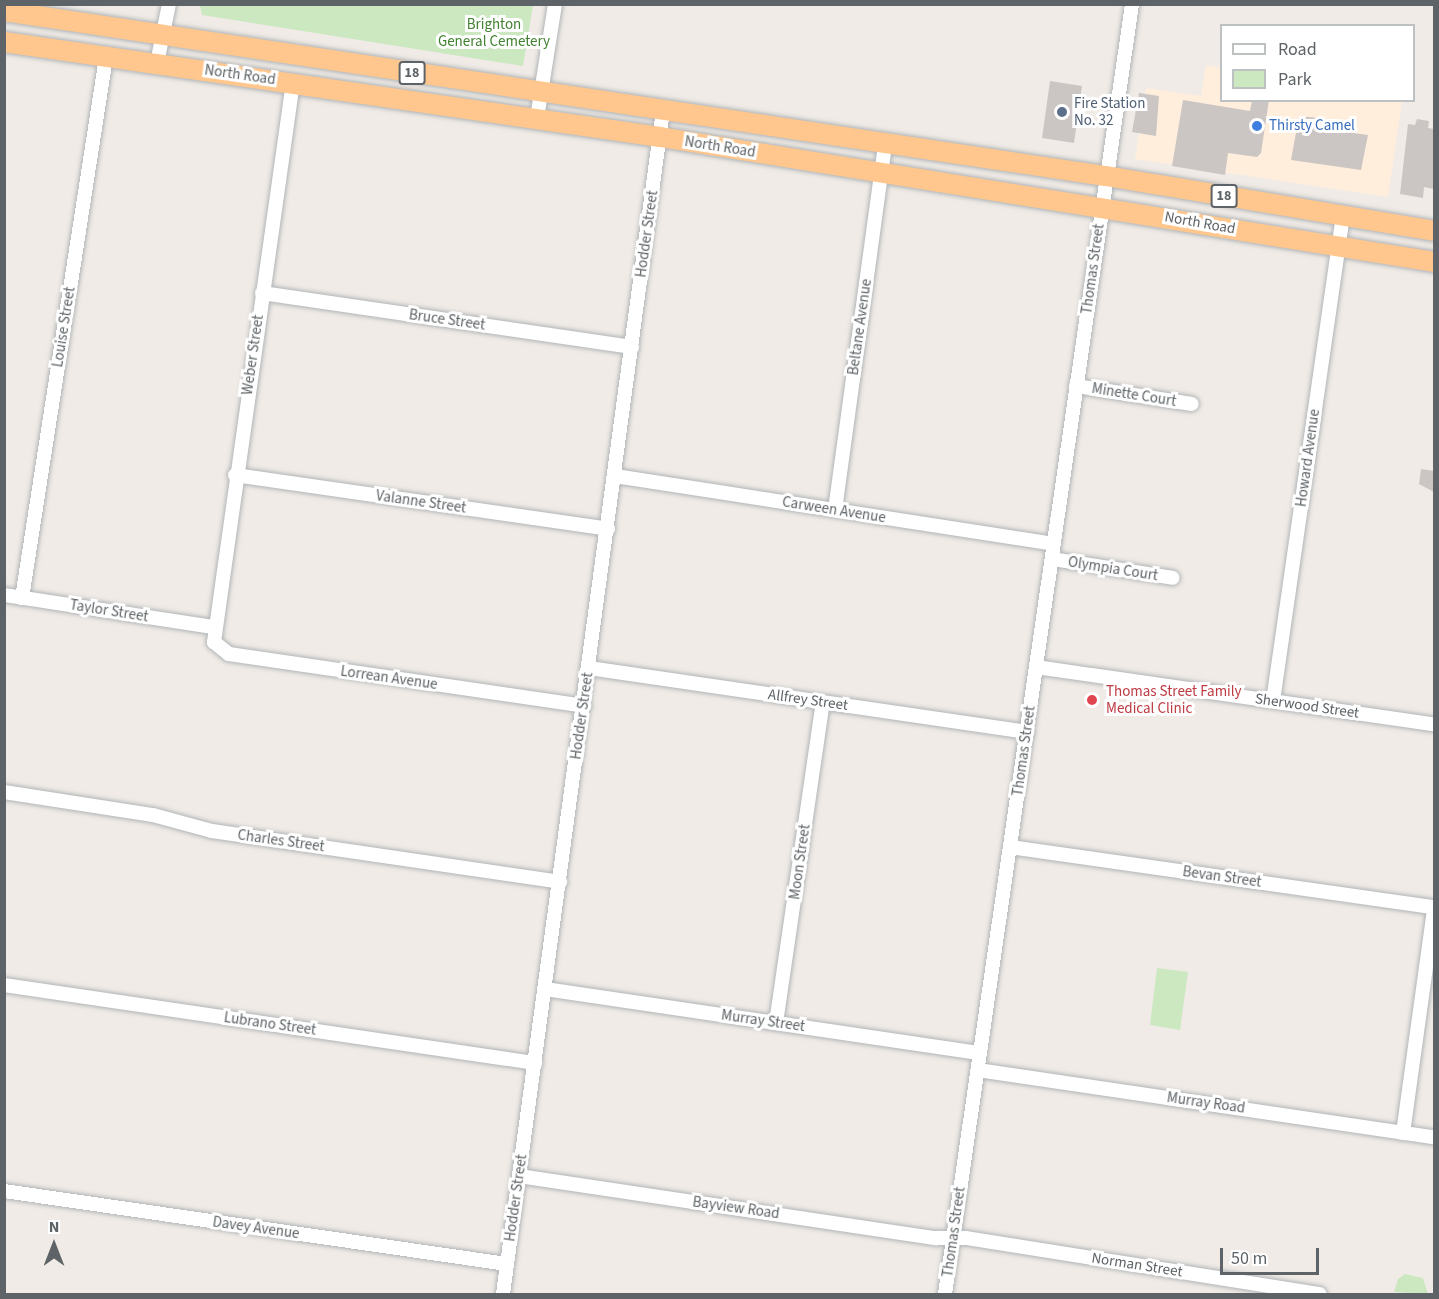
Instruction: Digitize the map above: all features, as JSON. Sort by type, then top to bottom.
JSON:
[{"type":"highway","name":"North Road","points":[[4,11],[1106,176],[1434,231]]},
{"type":"highway","name":"North Road","points":[[4,42],[537,118],[1434,262]]},
{"type":"highway","points":[[983,188],[988,159]]},
{"type":"street","points":[[157,63],[169,4]]},
{"type":"street","points":[[537,118],[555,4]]},
{"type":"street","name":"Thomas Street","points":[[945,1294],[1132,4]]},
{"type":"street","name":"Louise Street","points":[[22,598],[106,57]]},
{"type":"street","name":"Weber Street","points":[[213,627],[293,82]]},
{"type":"street","name":"Hodder Street","points":[[503,1294],[663,110]]},
{"type":"street","name":"Beltane Avenue","points":[[835,510],[885,144]]},
{"type":"street","name":"Howard Avenue","points":[[1273,701],[1343,216]]},
{"type":"street","name":"Bruce Street","points":[[262,293],[632,347]]},
{"type":"street","name":"Minette Court","points":[[1076,386],[1192,404]]},
{"type":"street","name":"Valanne Street","points":[[235,475],[608,529]]},
{"type":"street","name":"Carween Avenue","points":[[615,476],[1054,544]]},
{"type":"street","name":"Olympia Court","points":[[1052,559],[1173,578]]},
{"type":"street","name":"Taylor Street","points":[[4,595],[213,627]]},
{"type":"street","name":"Lorrean Avenue","points":[[213,627],[214,642],[229,654],[584,706]]},
{"type":"street","name":"Sherwood Street","points":[[1036,667],[1434,724]]},
{"type":"street","name":"Allfrey Street","points":[[589,668],[1027,732]]},
{"type":"street","name":"Moon Street","points":[[776,1023],[823,702]]},
{"type":"street","name":"Charles Street","points":[[4,792],[153,815],[212,831],[560,882]]},
{"type":"street","name":"Bevan Street","points":[[1010,847],[1434,909]]},
{"type":"street","points":[[1403,1133],[1434,909]]},
{"type":"street","name":"Lubrano Street","points":[[4,985],[535,1063]]},
{"type":"street","name":"Murray Street","points":[[546,989],[980,1053]]},
{"type":"street","name":"Murray Road","points":[[978,1070],[1434,1137]]},
{"type":"street","name":"Bayview Road","points":[[519,1176],[953,1238]]},
{"type":"street","name":"Davey Avenue","points":[[4,1191],[507,1264]]},
{"type":"street","name":"Norman Street","points":[[953,1238],[1320,1294]]},
{"type":"shaded area","points":[[1206,65],[1220,68],[1220,102],[1402,102],[1388,197],[1135,159],[1146,88],[1201,96]]},
{"type":"green space","name":"Brighton General Cemetery","points":[[200,5],[533,5],[523,66],[202,15]]},
{"type":"green space","points":[[1157,968],[1188,972],[1180,1030],[1150,1025]]},
{"type":"green space","points":[[1405,1274],[1423,1278],[1428,1294],[1394,1292],[1398,1279]]},
{"type":"building","name":"Fire Station No. 32","points":[[1050,81],[1082,86],[1074,143],[1042,138]]},
{"type":"building","points":[[1139,93],[1159,96],[1156,136],[1132,132]]},
{"type":"building","points":[[1183,100],[1250,111],[1252,102],[1269,102],[1261,153],[1257,157],[1228,153],[1225,175],[1172,166]]},
{"type":"building","points":[[1299,116],[1319,118],[1318,128],[1368,135],[1361,170],[1291,160]]},
{"type":"building","points":[[1417,119],[1429,121],[1428,128],[1434,129],[1434,189],[1424,187],[1423,198],[1400,194],[1408,124],[1415,125]]},
{"type":"building","points":[[1421,469],[1434,471],[1434,492],[1419,484]]},
{"type":"place","name":"Fire Station No. 32","points":[[1062,112]]},
{"type":"place","name":"Thirsty Camel","points":[[1257,126]]},
{"type":"place","name":"Thomas Street Family Medical Clinic","points":[[1092,700]]}]
